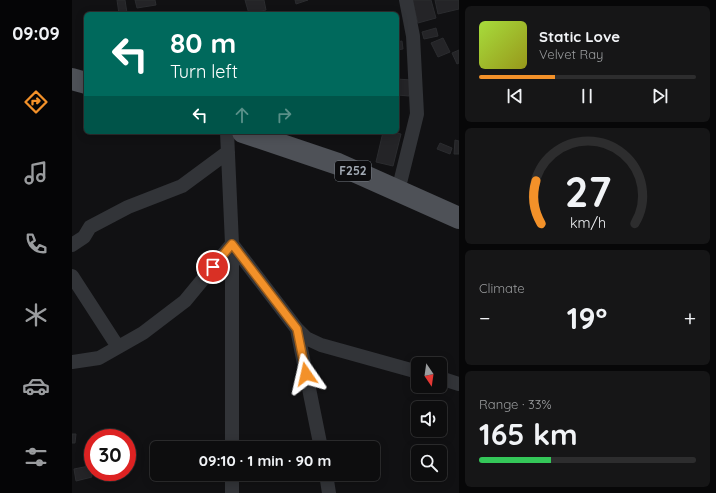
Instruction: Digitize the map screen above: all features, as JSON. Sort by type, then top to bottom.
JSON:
[{"type":"main road","points":[[72,79],[84,82]]},
{"type":"main road","name":"F252","points":[[249,134],[338,164],[459,218]]},
{"type":"street","points":[[398,191],[417,114],[413,36],[406,0]]},
{"type":"street","points":[[227,134],[232,244],[232,441]]},
{"type":"street","points":[[72,245],[84,237],[90,227],[128,207],[182,186],[228,152]]},
{"type":"street","points":[[232,244],[297,329],[306,338],[321,345],[411,370]]},
{"type":"street","points":[[72,362],[99,358],[143,333],[185,301],[232,244]]},
{"type":"street","points":[[72,276],[118,347]]},
{"type":"street","points":[[297,329],[320,441]]},
{"type":"street","points":[[447,380],[459,384]]},
{"type":"street","points":[[232,481],[232,493]]},
{"type":"street","points":[[327,481],[329,493]]},
{"type":"building","points":[[117,0],[125,0],[127,12],[119,12]]},
{"type":"building","points":[[135,0],[155,0],[156,5],[137,8]]},
{"type":"building","points":[[245,0],[264,0],[266,10],[248,12]]},
{"type":"building","points":[[295,0],[308,0],[296,4]]},
{"type":"building","points":[[412,0],[431,0],[436,18],[418,23]]},
{"type":"building","points":[[435,0],[459,0],[459,9],[438,14]]},
{"type":"building","points":[[436,28],[438,36],[424,39],[422,32]]},
{"type":"building","points":[[443,38],[450,52],[438,57],[431,43]]},
{"type":"building","points":[[402,41],[403,49],[399,50],[399,42]]},
{"type":"building","points":[[459,50],[459,63],[457,64],[452,53]]},
{"type":"building","points":[[399,79],[411,80],[409,96],[399,95]]},
{"type":"building","points":[[383,134],[401,134],[393,166],[376,162]]},
{"type":"building","points":[[455,140],[459,141],[459,154],[454,154]]},
{"type":"building","points":[[440,143],[452,148],[450,154],[437,149]]},
{"type":"building","points":[[72,434],[76,434],[75,443],[72,443]]},
{"type":"building","points":[[84,467],[84,479],[76,481],[74,469]]},
{"type":"route","points":[[213,267],[232,244],[297,329],[306,374]]}]
